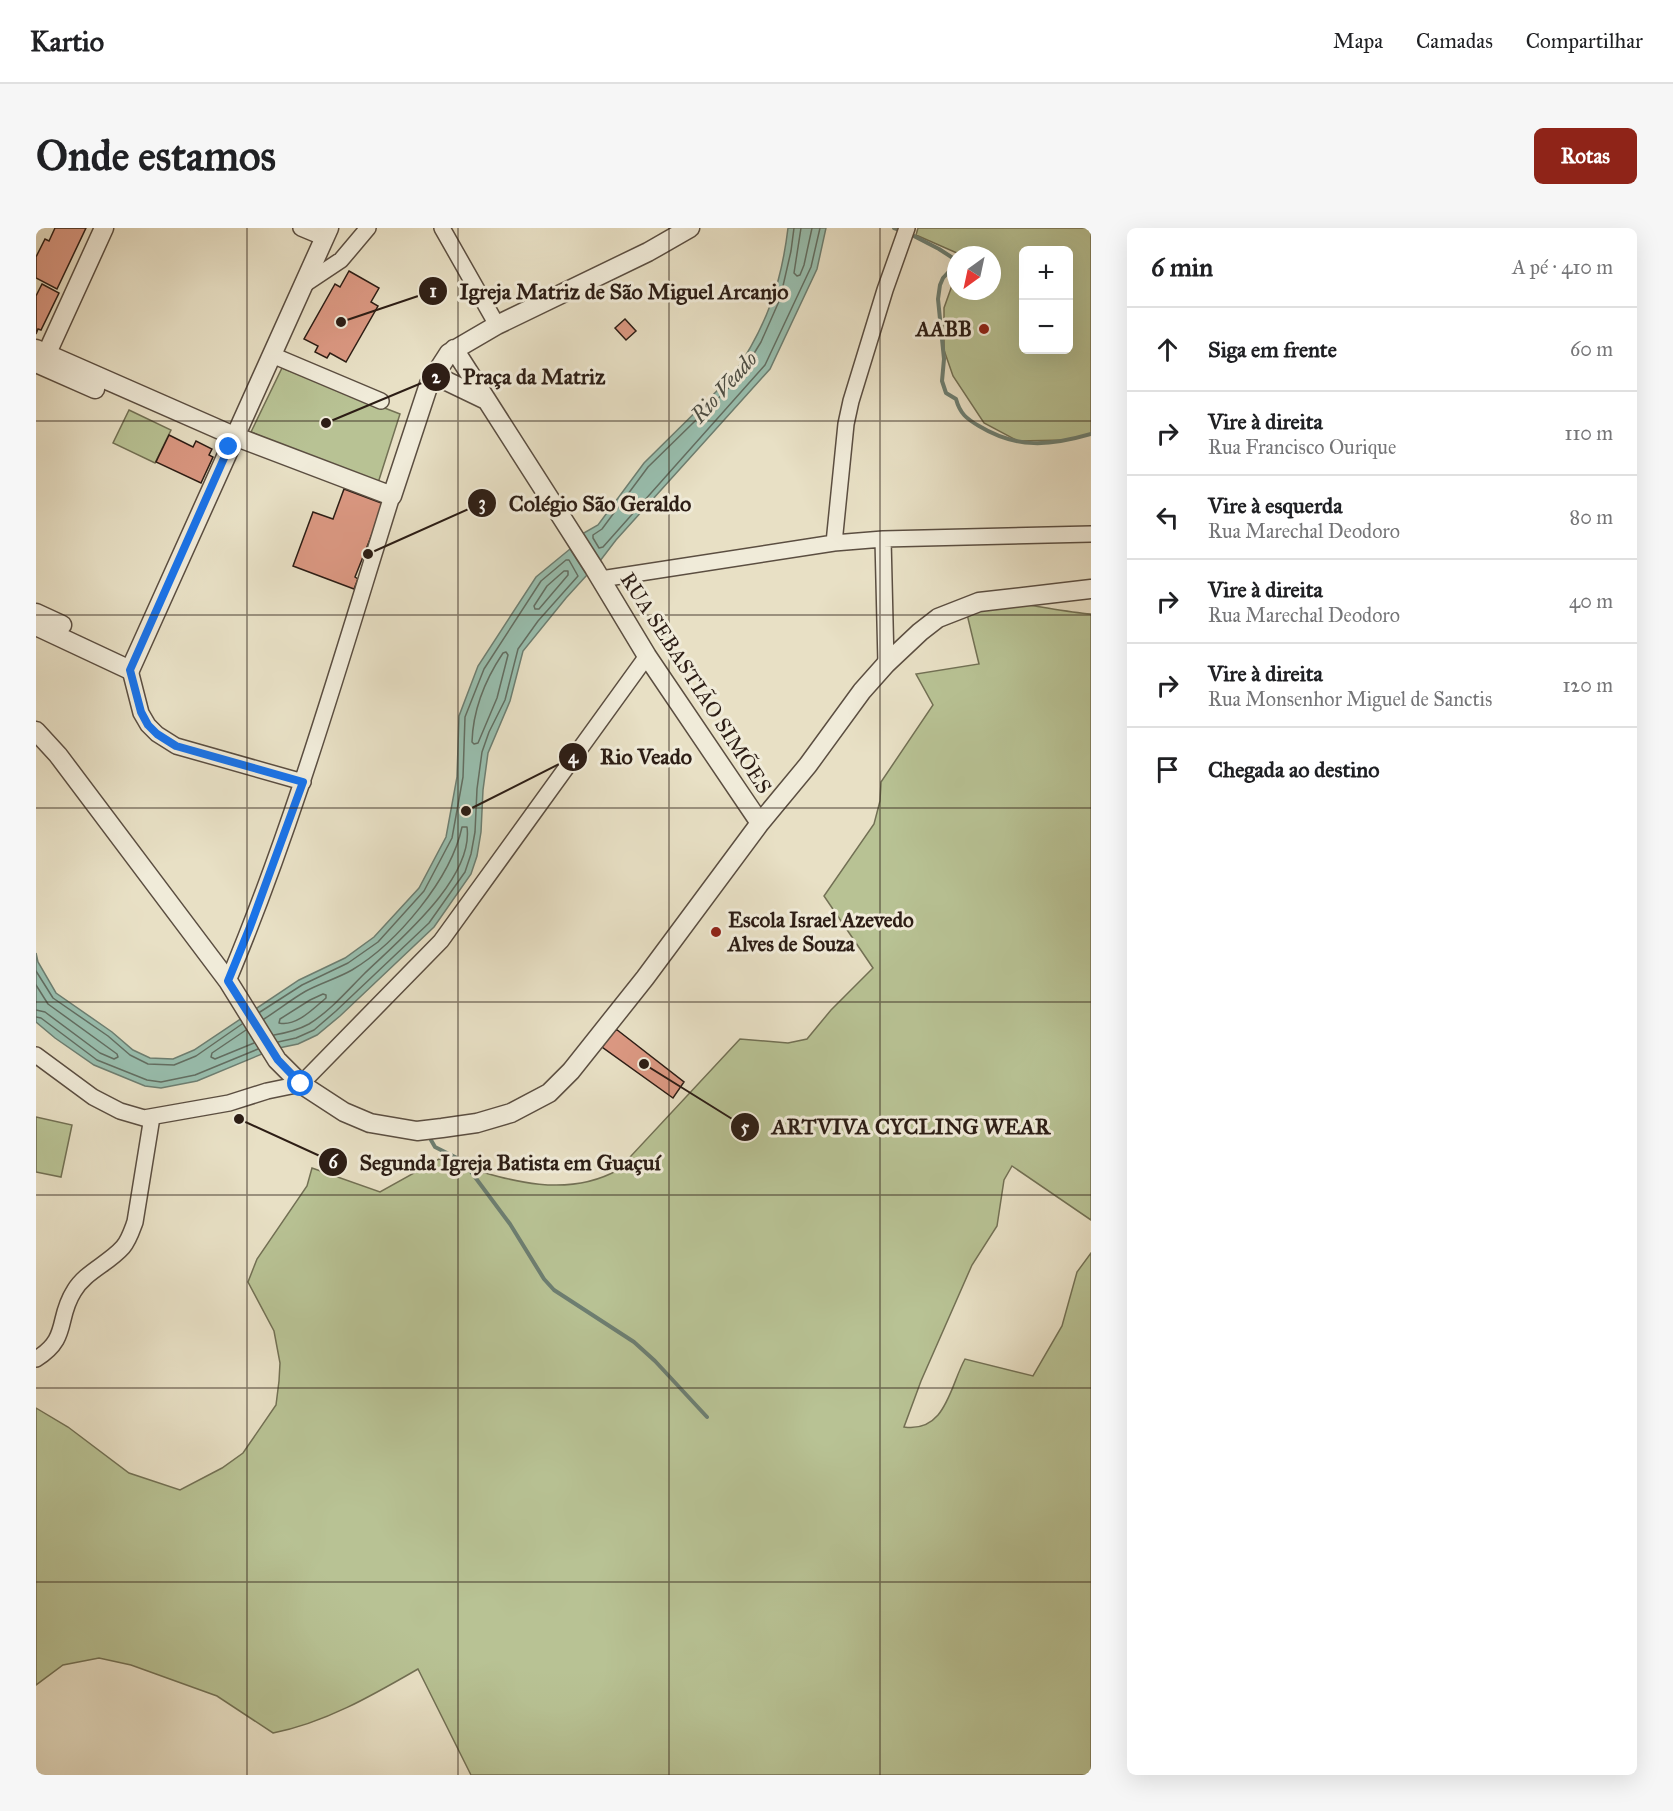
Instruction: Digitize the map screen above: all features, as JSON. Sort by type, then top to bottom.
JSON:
[{"type":"street","points":[[104,228],[39,361],[231,442],[392,496]]},
{"type":"street","points":[[301,228],[327,233],[132,664],[141,712],[148,725],[157,734],[176,746],[303,782]]},
{"type":"street","points":[[305,284],[341,260],[368,228]]},
{"type":"street","points":[[442,228],[496,325]]},
{"type":"street","points":[[228,981],[303,782],[425,393],[434,375],[454,349],[496,325],[648,252],[690,228]]},
{"type":"street","points":[[834,543],[846,424],[851,401],[904,235]]},
{"type":"street","name":"RUA SEBASTIÃO SIMÕES","points":[[454,349],[597,573],[646,656],[760,823]]},
{"type":"street","points":[[272,355],[381,401]]},
{"type":"street","points":[[434,375],[486,400]]},
{"type":"street","points":[[597,573],[834,543],[883,539],[1091,534]]},
{"type":"street","points":[[883,539],[886,664]]},
{"type":"street","points":[[36,731],[58,755],[228,981],[278,1060],[301,1084],[344,1112],[370,1122],[417,1131],[477,1123],[511,1113],[549,1094],[571,1071],[760,823],[808,765],[862,691],[886,664],[938,618],[956,609],[979,602],[1091,589]]},
{"type":"street","points":[[36,612],[132,664]]},
{"type":"street","points":[[36,626],[132,664]]},
{"type":"street","points":[[36,1055],[93,1097],[120,1111],[144,1118],[229,1103],[267,1091],[301,1084],[441,941],[646,656]]},
{"type":"street","points":[[36,1359],[53,1346],[60,1334],[74,1290],[84,1278],[123,1247],[130,1236],[135,1222],[152,1118]]},
{"type":"shaded area","name":"AABB","points":[[918,228],[1091,228],[1091,434],[1065,440],[1018,441],[984,423],[953,376],[944,350],[944,308],[947,300],[1001,300],[1001,246],[947,246],[947,249],[916,235]]},
{"type":"shaded area","points":[[282,368],[400,414],[378,483],[327,465],[251,432]]},
{"type":"shaded area","points":[[129,410],[171,430],[155,463],[113,443]]},
{"type":"shaded area","points":[[1014,603],[1091,614],[1091,1220],[1012,1166],[1004,1180],[997,1226],[972,1265],[921,1381],[904,1427],[918,1427],[929,1423],[938,1415],[945,1405],[965,1359],[1033,1376],[1062,1326],[1077,1272],[1091,1253],[1091,1775],[471,1775],[418,1669],[330,1715],[273,1733],[217,1696],[131,1665],[99,1658],[63,1665],[36,1685],[36,1408],[68,1427],[129,1473],[180,1490],[222,1468],[243,1453],[276,1405],[280,1363],[274,1331],[248,1282],[257,1259],[307,1186],[312,1168],[380,1192],[439,1159],[529,1183],[574,1184],[596,1179],[618,1170],[740,1039],[788,1043],[807,1039],[831,1010],[873,968],[824,896],[874,824],[880,801],[881,782],[933,705],[916,674],[979,664],[965,606]]},
{"type":"shaded area","points":[[36,1117],[72,1125],[61,1177],[36,1172]]},
{"type":"water","points":[[788,228],[826,228],[817,269],[770,369],[616,540],[600,561],[582,534],[598,525],[644,463],[734,374],[755,339],[770,305],[781,269]]},
{"type":"water","points":[[570,549],[587,575],[523,651],[510,701],[488,753],[481,832],[471,874],[434,927],[340,1016],[317,1035],[298,1044],[274,1049],[197,1081],[161,1088],[145,1086],[94,1065],[36,1022],[36,953],[38,962],[56,993],[112,1032],[133,1050],[150,1058],[173,1059],[194,1050],[299,980],[345,958],[374,937],[419,888],[446,837],[457,777],[459,716],[478,666],[536,577]]},
{"type":"building","points":[[55,228],[86,228],[57,289],[36,278],[36,257],[45,239],[49,241]]},
{"type":"building","points":[[349,271],[379,288],[371,302],[378,306],[346,362],[330,353],[327,358],[315,352],[318,346],[304,339],[335,284],[340,287]]},
{"type":"building","points":[[42,284],[59,293],[41,330],[38,329],[36,334],[36,296]]},
{"type":"building","points":[[625,319],[636,331],[626,340],[615,328]]},
{"type":"building","points":[[169,435],[193,447],[196,441],[212,449],[209,455],[213,457],[201,483],[156,462]]},
{"type":"building","points":[[344,489],[384,504],[355,577],[358,579],[354,589],[293,566],[313,512],[333,519]]},
{"type":"building","points":[[616,1029],[684,1082],[673,1098],[602,1047]]},
{"type":"waterway","points":[[894,228],[903,231]]},
{"type":"waterway","points":[[910,234],[947,254]]},
{"type":"waterway","points":[[947,274],[940,285],[938,299],[944,359],[942,381],[946,393],[956,399],[965,416],[993,433],[1020,442],[1048,443],[1091,434]]},
{"type":"waterway","points":[[431,1140],[435,1147],[463,1161],[510,1224],[544,1279],[554,1290],[634,1342],[707,1417]]},
{"type":"place","name":"Igreja Matriz de São Miguel Arcanjo","points":[[341,322]]},
{"type":"place","name":"AABB","points":[[984,329]]},
{"type":"place","name":"Praça da Matriz","points":[[326,423]]},
{"type":"place","name":"Colégio São Geraldo","points":[[368,554]]},
{"type":"place","name":"Rio Veado","points":[[466,811]]},
{"type":"place","name":"Escola Israel Azevedo Alves de Souza","points":[[716,932]]},
{"type":"place","name":"ARTVIVA CYCLING WEAR","points":[[644,1064]]},
{"type":"place","name":"Segunda Igreja Batista em Guaçuí","points":[[239,1119]]},
{"type":"route","points":[[229,447],[130,670],[141,712],[148,725],[157,734],[176,746],[303,782],[228,981],[278,1060],[301,1084]]}]
